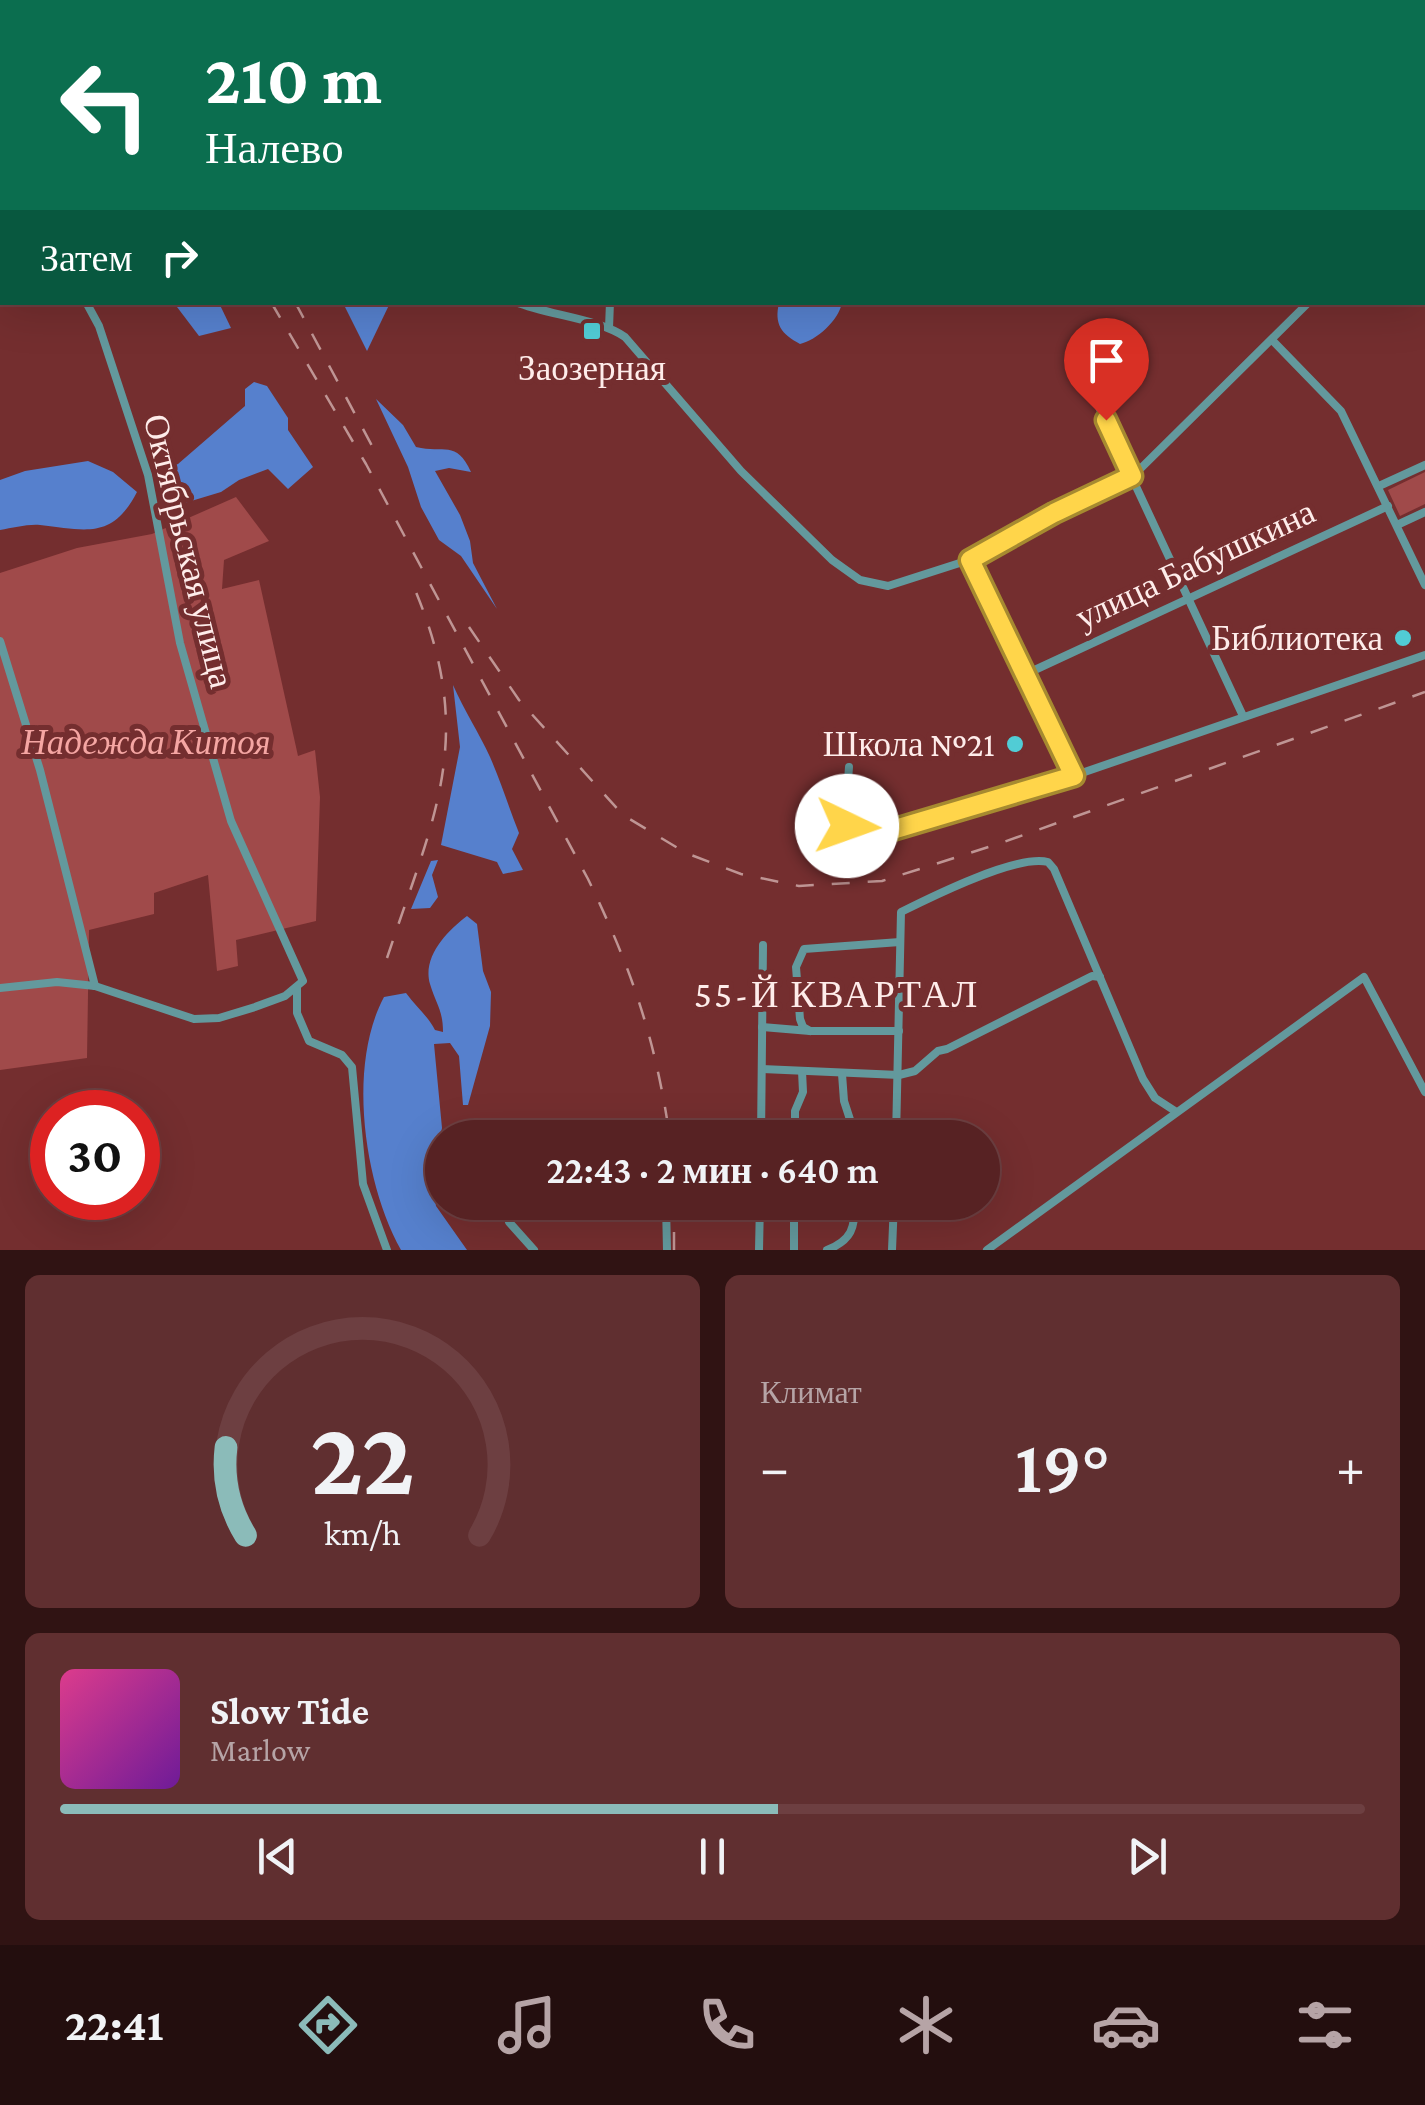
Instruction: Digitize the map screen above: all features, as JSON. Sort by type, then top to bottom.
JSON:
[{"type":"street","name":"Октябрьская улица","points":[[88,305],[99,326],[148,475],[180,642],[232,821],[300,984],[297,1014],[309,1041],[342,1055],[352,1067],[363,1184],[387,1250]]},
{"type":"street","points":[[525,305],[608,328],[636,348],[741,471],[832,560],[860,580],[888,586],[970,560],[1054,513],[1132,476],[1306,305]]},
{"type":"street","points":[[608,328],[610,305]]},
{"type":"street","points":[[1272,341],[1340,411],[1425,584]]},
{"type":"street","points":[[1092,392],[1244,716]]},
{"type":"street","points":[[1379,486],[1425,465]]},
{"type":"street","name":"улица Бабушкина","points":[[1026,674],[1388,506]]},
{"type":"street","points":[[1397,525],[1425,512]]},
{"type":"street","points":[[970,560],[1074,776]]},
{"type":"street","points":[[0,641],[40,770],[95,986]]},
{"type":"street","points":[[849,767],[844,820],[853,831],[872,836],[1074,776],[1425,656]]},
{"type":"street","points":[[897,1120],[901,912],[941,892],[1028,860],[1042,860],[1054,869],[1143,1079],[1154,1098],[1176,1111]]},
{"type":"street","points":[[810,1032],[800,1019],[796,967],[804,949],[900,942]]},
{"type":"street","points":[[761,1120],[763,946]]},
{"type":"street","points":[[762,1069],[898,1076],[922,1068],[941,1049],[1092,976],[1100,978]]},
{"type":"street","points":[[987,1250],[1364,977],[1425,1092]]},
{"type":"street","points":[[0,988],[57,982],[95,986],[194,1019],[237,1012],[285,996],[300,984]]},
{"type":"street","points":[[762,1027],[810,1032],[899,1031]]},
{"type":"street","points":[[794,1120],[803,1092],[802,1072]]},
{"type":"street","points":[[842,1074],[850,1120]]},
{"type":"street","points":[[508,1220],[534,1250]]},
{"type":"street","points":[[666,1220],[667,1250]]},
{"type":"street","points":[[759,1250],[760,1220]]},
{"type":"street","points":[[794,1220],[794,1250]]},
{"type":"street","points":[[827,1250],[850,1236],[855,1220]]},
{"type":"street","points":[[892,1250],[893,1220]]},
{"type":"green space","points":[[1425,472],[1425,504],[1400,516],[1388,490]]},
{"type":"green space","name":"Надежда Китоя","points":[[236,497],[269,541],[224,560],[222,589],[259,580],[298,756],[315,750],[320,797],[316,921],[236,940],[238,966],[217,971],[208,875],[154,893],[154,914],[89,930],[87,1058],[0,1070],[0,573],[77,548],[152,534]]},
{"type":"water","points":[[176,305],[220,305],[231,328],[199,336]]},
{"type":"water","points":[[344,305],[389,305],[367,351]]},
{"type":"water","points":[[779,305],[841,305],[826,329],[800,344],[780,328]]},
{"type":"water","points":[[254,382],[267,386],[288,418],[288,430],[313,467],[288,489],[268,469],[221,492],[168,508],[159,471],[178,464],[245,406],[245,389]]},
{"type":"water","points":[[376,399],[403,425],[416,447],[454,451],[471,472],[449,468],[435,471],[460,515],[473,563],[497,609],[461,556],[439,540]]},
{"type":"water","points":[[88,461],[113,472],[137,492],[118,518],[96,528],[35,525],[0,530],[0,480],[25,471]]},
{"type":"water","points":[[453,685],[498,776],[519,833],[512,849],[523,870],[503,874],[497,862],[441,845],[460,747]]},
{"type":"water","points":[[438,860],[432,875],[438,897],[430,908],[411,909],[431,861]]},
{"type":"water","points":[[467,916],[477,924],[483,971],[491,992],[490,1026],[468,1105],[463,1105],[459,1056],[450,1043],[434,1044],[441,1120],[425,1120],[425,1220],[446,1220],[467,1250],[401,1250],[388,1223],[370,1159],[363,1090],[366,1056],[384,997],[406,993],[435,1030],[443,1032],[428,974],[433,955]]},
{"type":"railway","points":[[273,305],[366,464],[588,879],[640,1005],[667,1120]]},
{"type":"railway","points":[[297,305],[378,457]]},
{"type":"railway","points":[[387,958],[433,816],[446,732],[443,687],[433,639],[413,585]]},
{"type":"railway","points":[[469,627],[519,700],[623,815],[686,853],[741,874],[799,886],[882,881],[1001,843],[1425,692]]},
{"type":"railway","points":[[674,1220],[674,1250]]},
{"type":"place","name":"Заозерная","points":[[592,331]]},
{"type":"place","name":"Библиотека","points":[[1403,638]]},
{"type":"place","name":"Школа №21","points":[[1015,744]]},
{"type":"district","name":"55-Й КВАРТАЛ","points":[[837,994]]},
{"type":"route","points":[[847,826],[872,836],[1074,776],[970,560],[1054,513],[1132,476],[1106,420]]}]
